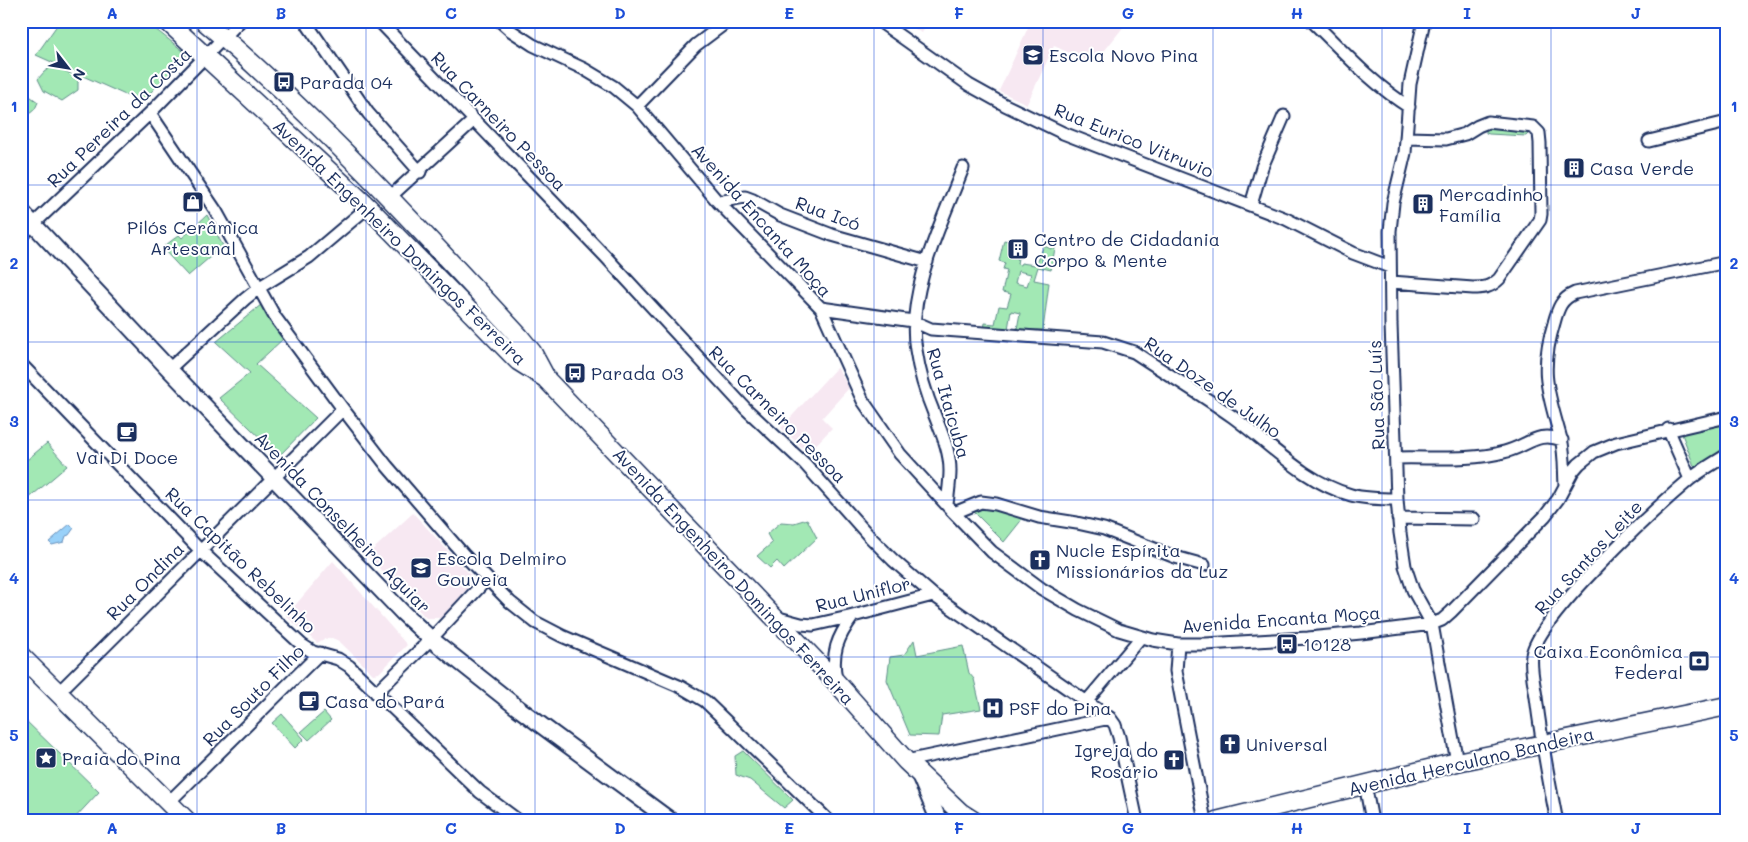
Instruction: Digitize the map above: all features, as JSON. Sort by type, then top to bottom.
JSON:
[{"type":"main road","name":"Avenida Engenheiro Domingos Ferreira","points":[[167,21],[368,207],[511,355],[547,380],[836,682],[906,761],[960,812],[974,821]]},
{"type":"main road","name":"Avenida Engenheiro Domingos Ferreira","points":[[204,21],[390,198],[519,336],[532,352],[547,380]]},
{"type":"main road","name":"Avenida Conselheiro Aguiar","points":[[21,211],[169,369],[431,640],[518,708],[671,821]]},
{"type":"main road","points":[[21,656],[187,821]]},
{"type":"main road","name":"Avenida Herculano Bandeira","points":[[1216,821],[1457,762],[1727,706]]},
{"type":"main road","name":"Avenida Engenheiro Domingos Ferreira","points":[[920,774],[939,821]]},
{"type":"street","name":"Rua Pereira da Costa","points":[[21,236],[150,113],[240,21]]},
{"type":"street","points":[[305,21],[368,113],[420,172]]},
{"type":"street","name":"Rua Carneiro Pessoa","points":[[378,21],[611,262],[740,402],[805,464],[869,536],[912,578],[1110,718],[1119,736],[1137,821]]},
{"type":"street","name":"Avenida Encanta Moça","points":[[500,21],[533,45],[584,69],[614,87],[638,106],[718,202],[821,308],[863,401],[900,454],[992,552],[1042,589],[1096,620],[1119,630],[1178,644],[1308,638],[1432,624]]},
{"type":"street","points":[[638,106],[696,45],[728,21]]},
{"type":"street","name":"Rua Eurico Vitruvio","points":[[878,21],[970,85],[1005,105],[1063,133],[1286,219],[1353,253],[1390,267]]},
{"type":"street","points":[[1312,21],[1381,87],[1409,107]]},
{"type":"street","name":"Rua São Luís","points":[[1423,22],[1410,84],[1405,154],[1393,203],[1390,232],[1397,499],[1402,550],[1408,578],[1432,624],[1457,762]]},
{"type":"street","points":[[150,113],[216,212],[260,287],[275,317],[387,466],[463,554],[510,602],[535,622],[562,636],[681,687],[705,701],[829,821]]},
{"type":"street","points":[[1251,205],[1262,167],[1284,116]]},
{"type":"street","points":[[390,198],[474,120]]},
{"type":"street","points":[[1391,282],[1486,288],[1500,279],[1540,220],[1539,133],[1533,128],[1488,122],[1465,134],[1446,138],[1407,138]]},
{"type":"street","points":[[1649,141],[1727,122]]},
{"type":"street","name":"Rua Itaicuba","points":[[950,509],[948,453],[919,365],[913,321],[927,262],[963,168]]},
{"type":"street","name":"Rua Icó","points":[[718,202],[745,197],[780,215],[832,235],[927,262]]},
{"type":"street","points":[[169,369],[230,312],[260,287],[300,264],[368,207]]},
{"type":"street","points":[[1565,485],[1562,440],[1548,395],[1545,365],[1558,310],[1564,299],[1575,293],[1727,262]]},
{"type":"street","name":"Rua Doze de Julho","points":[[821,308],[913,321],[929,329],[975,334],[1076,339],[1111,344],[1127,349],[1233,417],[1298,469],[1314,479],[1351,495],[1375,499],[1397,499]]},
{"type":"street","name":"Rua Capitão Rebelinho","points":[[21,364],[201,551],[302,645],[313,652],[338,658],[480,792],[519,821]]},
{"type":"street","name":"Rua Ondina","points":[[58,693],[343,409]]},
{"type":"street","points":[[1432,624],[1448,616],[1545,516],[1558,499],[1579,464],[1594,452],[1616,443],[1727,417]]},
{"type":"street","points":[[1668,430],[1690,479]]},
{"type":"street","points":[[1396,458],[1464,457],[1503,453],[1547,436],[1562,440]]},
{"type":"street","name":"Rua Santos Leite","points":[[1559,821],[1556,817],[1542,744],[1532,664],[1534,648],[1561,607],[1612,552],[1690,479],[1727,455]]},
{"type":"street","points":[[950,509],[981,502],[996,504],[1039,517],[1104,529],[1174,557],[1204,565]]},
{"type":"street","points":[[1398,518],[1474,519]]},
{"type":"street","points":[[376,693],[431,640],[488,579]]},
{"type":"street","name":"Rua Uniflor","points":[[773,616],[807,625],[826,623],[933,594]]},
{"type":"street","points":[[836,682],[834,650],[841,632],[853,616]]},
{"type":"street","points":[[1087,701],[1141,636]]},
{"type":"street","points":[[1178,644],[1176,671],[1205,821]]},
{"type":"street","name":"Rua Souto Filho","points":[[168,803],[320,653]]},
{"type":"street","points":[[906,761],[1110,718]]},
{"type":"street","points":[[1365,784],[1372,821]]},
{"type":"shaded area","points":[[901,21],[927,21],[922,33]]},
{"type":"shaded area","name":"Escola Novo Pina","points":[[1031,21],[1128,21],[1094,64],[1054,46],[1027,104],[999,91]]},
{"type":"shaded area","points":[[837,367],[849,388],[822,418],[832,428],[808,453],[781,428]]},
{"type":"shaded area","name":"Escola Delmiro Gouveia","points":[[413,513],[475,580],[441,618],[426,618],[367,555]]},
{"type":"shaded area","points":[[333,561],[407,645],[379,673],[373,674],[339,641],[332,638],[324,639],[317,643],[286,616]]},
{"type":"green space","points":[[60,21],[145,21],[187,54],[141,102],[36,55]]},
{"type":"green space","points":[[54,65],[78,78],[78,90],[62,101],[44,91],[38,79]]},
{"type":"green space","points":[[24,92],[38,102],[33,111],[23,115],[21,112],[21,94]]},
{"type":"green space","points":[[1490,127],[1529,131],[1529,133],[1526,136],[1486,133],[1486,130]]},
{"type":"green space","points":[[207,215],[223,246],[188,276],[162,248],[179,235],[182,238]]},
{"type":"green space","points":[[1004,240],[1012,242],[1008,255],[1018,258],[1017,264],[1020,265],[1021,263],[1035,265],[1044,246],[1051,249],[1054,242],[1056,243],[1051,270],[1038,267],[1034,280],[1049,283],[1043,330],[1017,329],[1020,313],[1011,311],[1008,329],[984,329],[985,323],[995,324],[999,306],[1007,307],[1011,294],[1002,292],[1007,270],[1003,269],[1005,263],[999,261]],"holes":[[[1018,271],[1031,274],[1027,286],[1015,283]]]},
{"type":"green space","points":[[262,304],[283,339],[256,364],[316,418],[278,455],[219,398],[250,373],[216,342]]},
{"type":"green space","points":[[1727,425],[1727,451],[1698,471],[1694,466],[1682,434]]},
{"type":"green space","points":[[47,443],[67,466],[21,505],[21,465]]},
{"type":"green space","points":[[969,507],[1025,510],[1020,522],[1004,542]]},
{"type":"green space","points":[[807,519],[817,538],[784,569],[777,561],[770,568],[757,556],[772,543],[767,534],[781,522],[794,523]]},
{"type":"green space","points":[[914,640],[917,655],[963,646],[969,673],[974,679],[981,709],[942,715],[939,736],[910,735],[887,680],[890,657],[904,655]]},
{"type":"green space","points":[[324,712],[331,720],[309,740],[301,732]]},
{"type":"green space","points":[[282,714],[304,739],[295,748],[272,723]]},
{"type":"green space","name":"Praia do Pina","points":[[21,716],[99,792],[72,821],[29,821],[21,813]]},
{"type":"green space","points":[[743,751],[793,800],[784,808],[750,780],[736,775],[735,756]]},
{"type":"water","points":[[70,524],[74,528],[66,536],[64,542],[52,545],[49,542]]},
{"type":"place","name":"Escola Novo Pina","points":[[1033,55]]},
{"type":"place","name":"Parada 04","points":[[284,82]]},
{"type":"place","name":"Casa Verde","points":[[1574,168]]},
{"type":"place","name":"Pilós Cerâmica Artesanal","points":[[193,202]]},
{"type":"place","name":"Mercadinho Família","points":[[1423,204]]},
{"type":"place","name":"Centro de Cidadania Corpo & Mente","points":[[1018,249]]},
{"type":"place","name":"Parada 03","points":[[575,373]]},
{"type":"place","name":"Vai Di Doce","points":[[127,432]]},
{"type":"place","name":"Nucle Espírita Missionários da Luz","points":[[1040,560]]},
{"type":"place","name":"Escola Delmiro Gouveia","points":[[421,568]]},
{"type":"place","name":"10128","points":[[1287,644]]},
{"type":"place","name":"Caixa Econômica Federal","points":[[1699,661]]},
{"type":"place","name":"Casa do Pará","points":[[309,701]]},
{"type":"place","name":"PSF do Pina","points":[[993,708]]},
{"type":"place","name":"Universal","points":[[1230,744]]},
{"type":"place","name":"Praia do Pina","points":[[46,758]]},
{"type":"place","name":"Igreja do Rosário","points":[[1174,760]]}]
